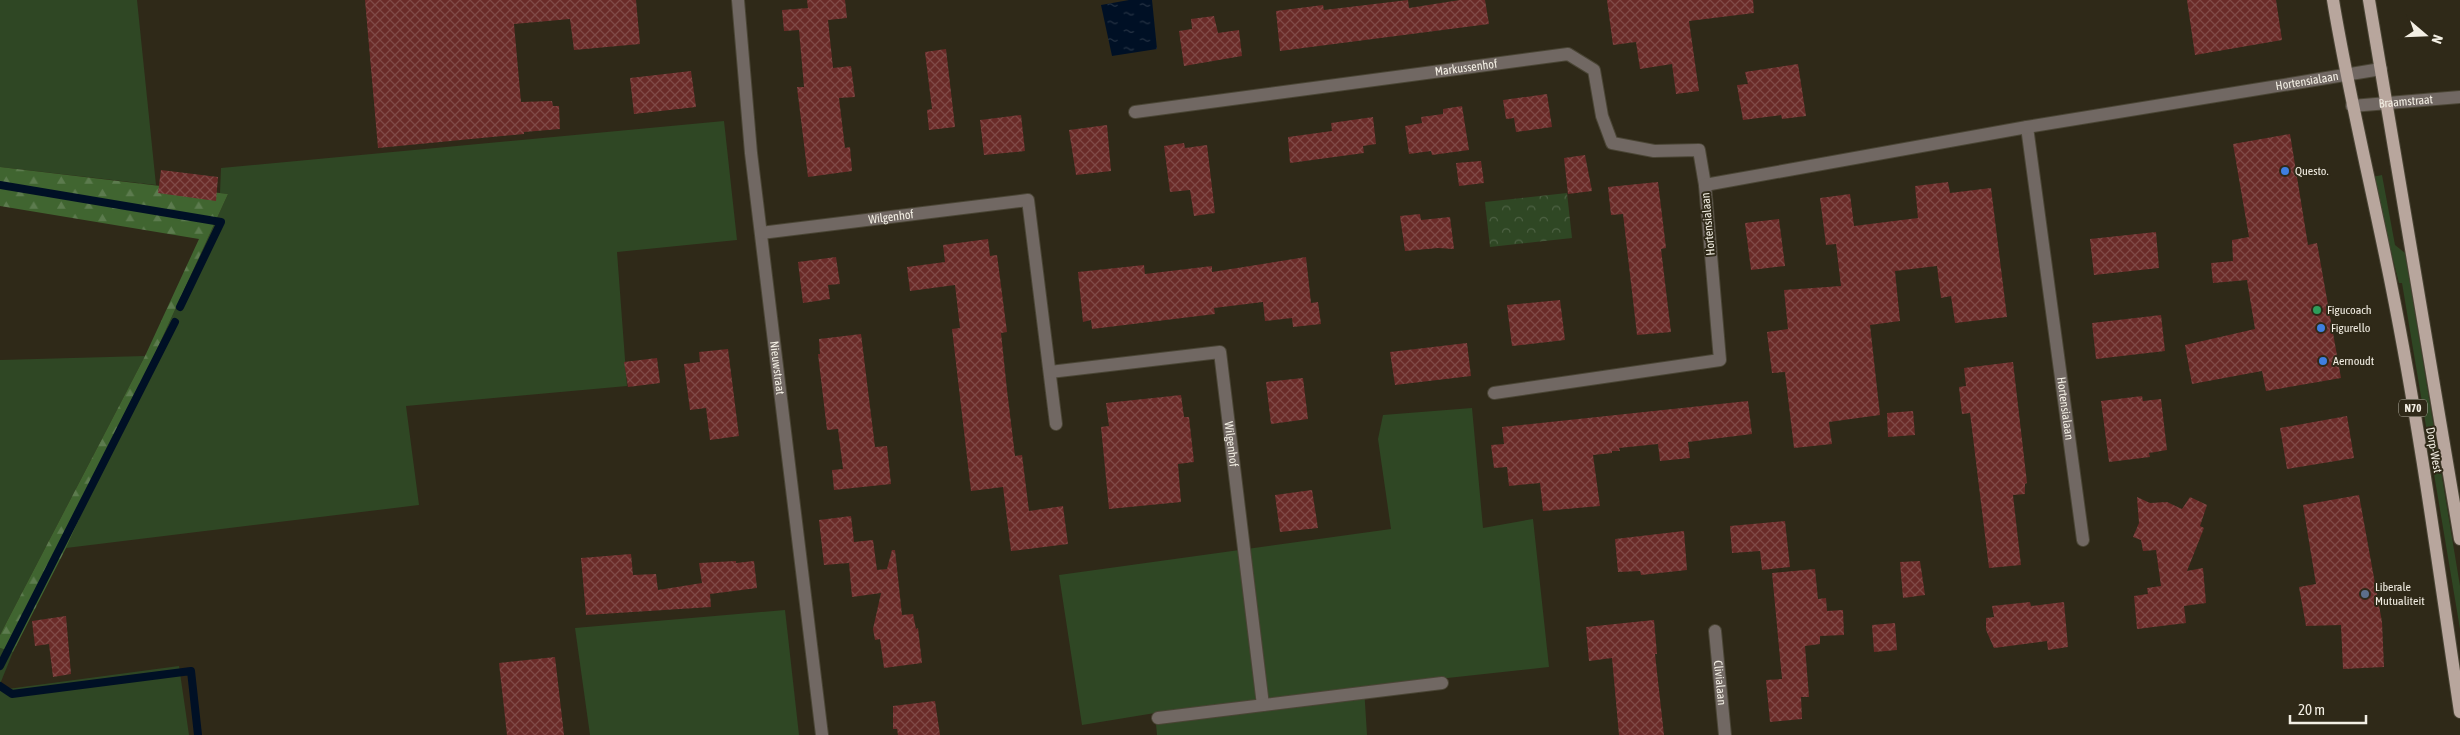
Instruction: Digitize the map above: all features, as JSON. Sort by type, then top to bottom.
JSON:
[{"type":"main road","name":"N70","points":[[2333,0],[2352,106]]},
{"type":"main road","name":"N70","points":[[2370,0],[2387,102]]},
{"type":"main road","name":"Dorp-West","points":[[2387,102],[2460,539]]},
{"type":"main road","name":"Dorp-West","points":[[2352,106],[2392,290],[2430,508],[2460,712]]},
{"type":"street","name":"Nieuwstraat","points":[[738,0],[741,58],[822,735]]},
{"type":"street","name":"Markussenhof","points":[[1135,112],[1568,54],[1594,70],[1602,116],[1612,144],[1654,151],[1699,150],[1705,185]]},
{"type":"street","name":"Hortensialaan","points":[[1494,393],[1720,360],[1705,185],[2027,127],[2381,69]]},
{"type":"street","name":"Braamstraat","points":[[2352,106],[2460,97]]},
{"type":"street","name":"Hortensialaan","points":[[2027,127],[2083,540]]},
{"type":"street","name":"Wilgenhof","points":[[761,233],[1028,200],[1056,424]]},
{"type":"street","name":"Wilgenhof","points":[[1050,372],[1220,352],[1263,705]]},
{"type":"street","name":"Clivialaan","points":[[1715,631],[1725,735]]},
{"type":"street","points":[[1158,718],[1442,683]]},
{"type":"green space","points":[[0,0],[137,0],[156,185],[0,167]]},
{"type":"green space","points":[[724,121],[737,240],[617,252],[627,386],[406,406],[419,505],[66,548],[228,194],[220,193],[221,168]]},
{"type":"green space","points":[[0,167],[228,194],[66,548],[13,652],[0,648],[0,635],[145,356],[199,239],[0,206]]},
{"type":"green space","points":[[2382,175],[2395,245],[2405,253],[2460,586],[2460,629],[2402,283],[2399,283],[2372,177]]},
{"type":"green space","points":[[1567,193],[1572,238],[1490,247],[1485,202]]},
{"type":"green space","points":[[145,356],[0,635],[0,360]]},
{"type":"green space","points":[[1472,408],[1483,528],[1533,519],[1549,667],[1364,687],[1367,735],[1157,735],[1155,713],[1082,725],[1059,575],[1391,529],[1378,439],[1383,415]]},
{"type":"green space","points":[[785,610],[799,735],[590,735],[575,628]]},
{"type":"green space","points":[[0,648],[13,652],[0,684]]},
{"type":"green space","points":[[179,666],[189,735],[0,735],[0,690]]},
{"type":"water","points":[[1129,0],[1152,0],[1157,49],[1112,56],[1101,5]]},
{"type":"building","points":[[365,0],[636,0],[640,44],[574,50],[570,19],[514,24],[521,102],[552,101],[553,106],[559,106],[560,129],[378,148]]},
{"type":"building","points":[[807,0],[845,0],[847,18],[828,20],[833,68],[851,66],[855,97],[839,98],[845,148],[850,147],[852,171],[808,177],[797,87],[804,87],[799,30],[784,31],[782,10],[808,8]]},
{"type":"building","points":[[1408,0],[1409,8],[1460,0],[1485,0],[1489,24],[1280,51],[1276,11],[1323,5],[1324,10]]},
{"type":"building","points":[[1607,0],[1753,0],[1754,13],[1689,21],[1699,91],[1676,94],[1672,64],[1640,69],[1636,42],[1613,45]]},
{"type":"building","points":[[2187,0],[2276,0],[2282,40],[2195,55]]},
{"type":"building","points":[[1214,16],[1218,33],[1239,30],[1242,56],[1184,66],[1179,31],[1192,29],[1191,19]]},
{"type":"building","points":[[946,49],[955,127],[929,130],[927,110],[932,109],[925,52]]},
{"type":"building","points":[[1798,64],[1806,116],[1782,119],[1781,115],[1743,120],[1737,85],[1748,84],[1745,72]]},
{"type":"building","points":[[691,71],[696,107],[634,114],[630,78]]},
{"type":"building","points":[[1547,94],[1552,127],[1516,132],[1514,118],[1506,119],[1503,100]]},
{"type":"building","points":[[1462,106],[1469,150],[1432,155],[1431,151],[1409,154],[1405,126],[1422,123],[1421,117],[1443,114],[1443,109]]},
{"type":"building","points":[[1021,115],[1025,151],[984,155],[980,120]]},
{"type":"building","points":[[1373,117],[1376,144],[1363,146],[1364,153],[1290,163],[1288,137],[1332,131],[1331,123]]},
{"type":"building","points":[[1107,125],[1111,171],[1076,175],[1069,130]]},
{"type":"building","points":[[2290,134],[2308,245],[2317,243],[2341,378],[2266,391],[2262,371],[2192,384],[2185,345],[2255,329],[2247,280],[2213,283],[2211,263],[2233,261],[2232,240],[2249,237],[2233,144]]},
{"type":"building","points":[[1184,143],[1185,148],[1207,145],[1215,213],[1194,216],[1190,190],[1170,192],[1164,146]]},
{"type":"building","points":[[1585,155],[1592,191],[1568,194],[1564,158]]},
{"type":"building","points":[[1481,161],[1484,183],[1459,186],[1456,163]]},
{"type":"building","points":[[161,170],[218,177],[216,201],[158,193]]},
{"type":"building","points":[[1658,182],[1666,248],[1661,249],[1671,332],[1637,335],[1623,214],[1611,215],[1608,187]]},
{"type":"building","points":[[1948,182],[1950,193],[1991,188],[2007,317],[1955,323],[1951,296],[1941,298],[1937,266],[1895,271],[1900,321],[1870,325],[1880,415],[1829,422],[1832,444],[1794,448],[1785,372],[1772,373],[1767,332],[1788,329],[1784,290],[1841,286],[1836,244],[1826,245],[1820,198],[1850,194],[1854,226],[1918,218],[1915,186]]},
{"type":"building","points":[[1420,214],[1421,220],[1450,217],[1454,249],[1438,248],[1405,251],[1400,216]]},
{"type":"building","points":[[1779,219],[1785,266],[1751,270],[1745,223]]},
{"type":"building","points":[[2156,232],[2159,268],[2094,275],[2090,239]]},
{"type":"building","points":[[988,239],[990,256],[997,255],[1007,332],[1001,333],[1015,456],[1022,455],[1029,511],[1063,506],[1068,544],[1011,551],[1003,487],[971,491],[952,329],[960,328],[955,285],[910,291],[907,267],[945,262],[943,245]]},
{"type":"building","points":[[836,257],[840,284],[828,285],[830,299],[803,303],[798,262]]},
{"type":"building","points":[[1306,257],[1311,303],[1318,302],[1321,324],[1293,327],[1292,318],[1265,321],[1263,302],[1214,308],[1215,314],[1092,329],[1091,320],[1083,322],[1078,272],[1144,265],[1145,274],[1212,266],[1212,272]]},
{"type":"building","points":[[1560,300],[1565,340],[1512,346],[1507,305]]},
{"type":"building","points":[[2161,315],[2165,351],[2096,359],[2092,323]]},
{"type":"building","points":[[861,334],[875,447],[887,446],[891,484],[834,490],[832,470],[843,469],[838,429],[827,430],[818,354],[820,354],[819,339]]},
{"type":"building","points":[[1467,343],[1471,376],[1395,385],[1390,352]]},
{"type":"building","points":[[728,349],[739,436],[710,440],[706,408],[690,410],[684,364],[700,362],[699,352]]},
{"type":"building","points":[[657,358],[660,383],[628,387],[624,362]]},
{"type":"building","points":[[2013,362],[2027,483],[2025,484],[2025,494],[2013,495],[2021,565],[1989,568],[1970,413],[1962,414],[1959,387],[1966,386],[1964,368]]},
{"type":"building","points":[[1303,378],[1308,419],[1271,424],[1266,382]]},
{"type":"building","points":[[1181,395],[1184,417],[1189,417],[1194,462],[1178,464],[1181,502],[1109,509],[1101,427],[1109,426],[1106,403]]},
{"type":"building","points":[[2142,396],[2143,401],[2161,399],[2167,450],[2149,453],[2150,457],[2109,462],[2101,401]]},
{"type":"building","points":[[1748,401],[1752,434],[1688,442],[1690,458],[1660,461],[1658,444],[1619,448],[1620,451],[1593,455],[1600,506],[1543,511],[1540,483],[1509,486],[1507,467],[1494,468],[1491,445],[1504,444],[1502,427]]},
{"type":"building","points":[[1913,411],[1915,435],[1888,437],[1887,413]]},
{"type":"building","points":[[2347,416],[2354,458],[2287,469],[2280,428]]},
{"type":"building","points":[[1312,490],[1318,528],[1280,532],[1275,495]]},
{"type":"building","points":[[2359,495],[2382,622],[2384,667],[2343,669],[2341,625],[2306,626],[2299,587],[2316,584],[2303,505]]},
{"type":"building","points":[[2137,497],[2150,503],[2167,502],[2182,509],[2190,497],[2207,505],[2200,526],[2204,528],[2187,571],[2203,568],[2206,603],[2184,606],[2186,623],[2137,629],[2134,596],[2148,594],[2147,588],[2161,586],[2156,550],[2143,551],[2141,540],[2133,537],[2139,523]]},
{"type":"building","points":[[851,516],[854,542],[873,540],[877,570],[887,569],[892,550],[895,550],[902,615],[913,614],[916,629],[918,628],[922,663],[884,668],[880,639],[875,640],[873,629],[881,593],[852,597],[849,563],[824,565],[819,520]]},
{"type":"building","points":[[1785,521],[1790,567],[1762,570],[1760,551],[1732,553],[1730,526]]},
{"type":"building","points":[[1684,531],[1687,570],[1641,575],[1640,571],[1618,572],[1615,539]]},
{"type":"building","points":[[631,554],[633,575],[656,574],[658,590],[702,583],[699,563],[736,561],[736,563],[754,561],[757,588],[710,594],[711,607],[586,615],[581,558]]},
{"type":"building","points":[[1920,561],[1925,595],[1903,598],[1900,562]]},
{"type":"building","points":[[1815,569],[1818,599],[1826,598],[1827,611],[1843,610],[1844,635],[1820,636],[1820,644],[1805,646],[1809,697],[1801,697],[1802,719],[1770,722],[1766,680],[1782,679],[1772,573]]},
{"type":"building","points":[[2030,602],[2031,606],[2064,602],[2068,647],[2048,650],[2047,641],[1994,648],[1986,630],[1986,618],[1994,617],[1992,606]]},
{"type":"building","points":[[66,616],[71,674],[53,677],[49,644],[35,646],[32,621]]},
{"type":"building","points":[[1654,620],[1657,654],[1655,654],[1664,735],[1619,735],[1612,658],[1589,661],[1586,627]]},
{"type":"building","points":[[1895,623],[1897,650],[1874,652],[1872,625]]},
{"type":"building","points":[[555,657],[564,735],[507,735],[499,663]]},
{"type":"building","points":[[935,701],[940,735],[898,735],[897,729],[893,729],[893,706]]},
{"type":"waterway","points":[[0,185],[221,222],[180,307]]},
{"type":"waterway","points":[[0,666],[175,322]]},
{"type":"waterway","points":[[0,686],[12,694],[191,671],[198,735]]},
{"type":"place","name":"Questo.","points":[[2285,171]]},
{"type":"place","name":"Figucoach","points":[[2317,310]]},
{"type":"place","name":"Figurello","points":[[2321,328]]},
{"type":"place","name":"Aernoudt","points":[[2323,361]]},
{"type":"place","name":"Liberale Mutualiteit","points":[[2365,594]]}]
